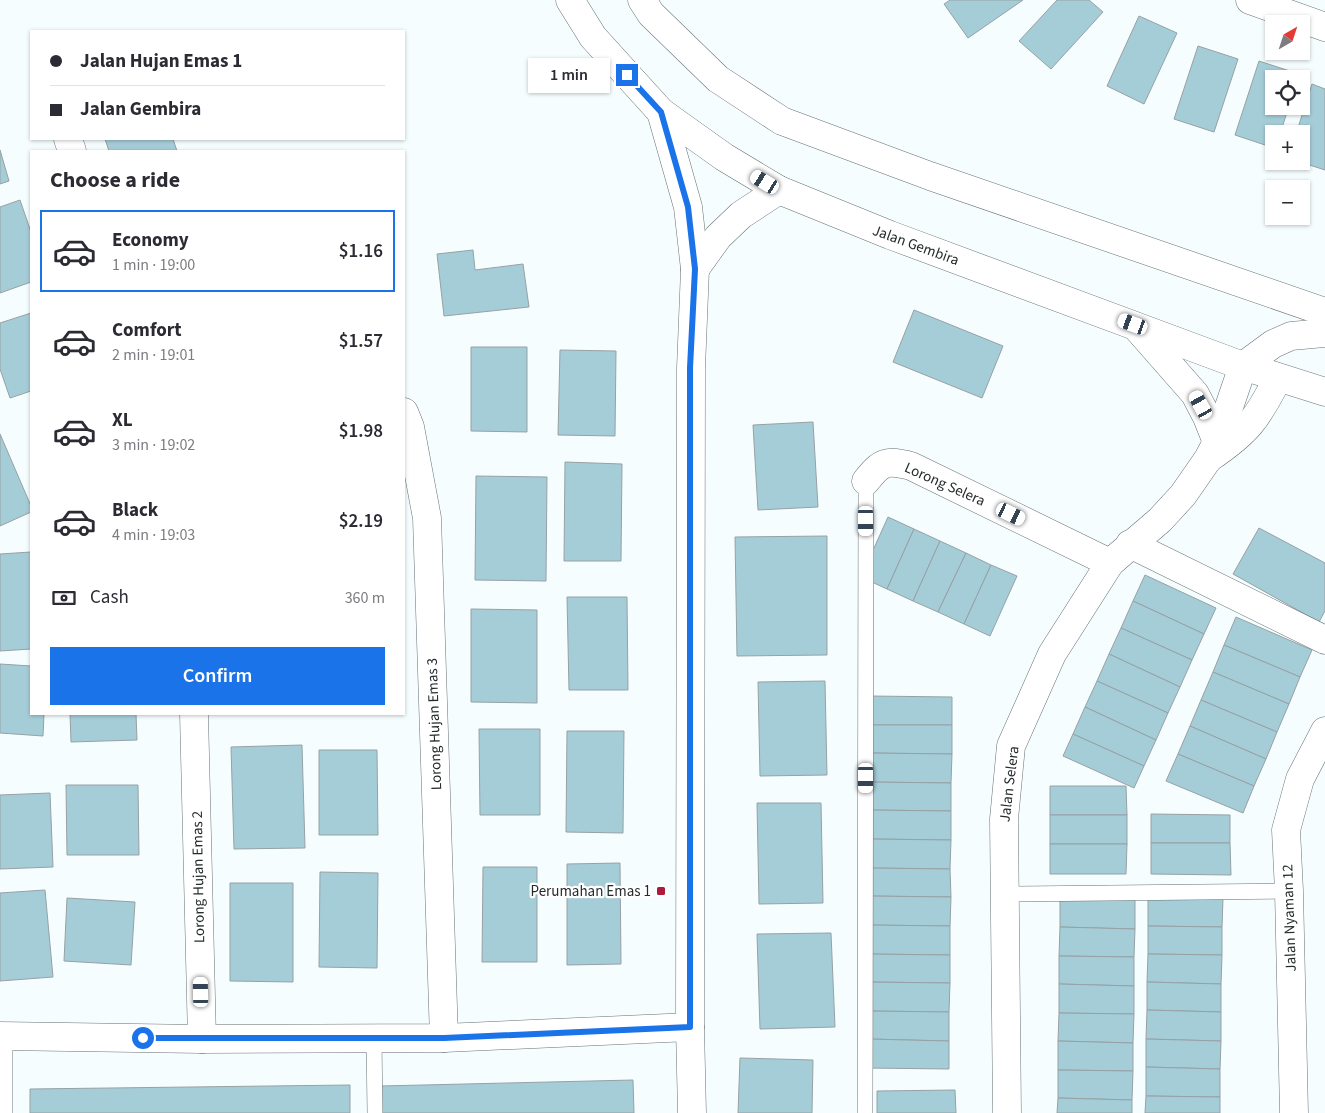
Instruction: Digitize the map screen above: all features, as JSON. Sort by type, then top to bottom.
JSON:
[{"type":"street","name":"Jalan Gembira","points":[[570,0],[593,37],[661,112],[724,157],[778,190],[890,235],[1243,366],[1325,392]]},
{"type":"street","points":[[642,0],[651,14],[718,79],[782,121],[930,176],[1325,312]]},
{"type":"street","points":[[1250,0],[1325,27]]},
{"type":"street","points":[[661,112],[688,207],[695,269],[690,368],[690,1027],[692,1113]]},
{"type":"street","points":[[695,269],[718,237],[742,216],[778,190]]},
{"type":"street","points":[[1133,324],[1195,394],[1207,417],[1213,451]]},
{"type":"street","points":[[1243,366],[1273,344],[1291,336],[1325,334]]},
{"type":"street","name":"Jalan Selera","points":[[1007,1113],[1004,819],[1011,746],[1052,654],[1110,563],[1160,520],[1182,495],[1213,451],[1243,366]]},
{"type":"street","name":"Jalan Selera","points":[[1213,451],[1236,440],[1259,415],[1278,378]]},
{"type":"street","name":"Lorong Hujan Emas 3","points":[[405,414],[410,427],[427,518],[444,1038]]},
{"type":"street","name":"Lorong Selera","points":[[866,482],[878,466],[891,461],[912,466],[1110,563]]},
{"type":"street","points":[[1130,544],[1325,640]]},
{"type":"street","name":"Lorong Hujan Emas 2","points":[[194,715],[202,1040]]},
{"type":"street","name":"Jalan Nyaman 12","points":[[1294,1113],[1290,891],[1286,830],[1300,779],[1325,732]]},
{"type":"street","points":[[3,1036],[202,1040],[444,1038],[690,1027]]},
{"type":"lane","points":[[865,1113],[866,482]]},
{"type":"lane","points":[[1006,894],[1290,891]]},
{"type":"lane","points":[[3,1036],[6,1113]]},
{"type":"lane","points":[[374,1038],[375,1113]]},
{"type":"building","points":[[950,0],[1023,0],[968,38],[944,4]]},
{"type":"building","points":[[1057,0],[1089,0],[1103,12],[1051,69],[1019,41]]},
{"type":"building","points":[[1139,16],[1177,33],[1144,104],[1107,86]]},
{"type":"building","points":[[1198,46],[1238,59],[1214,132],[1174,119]]},
{"type":"building","points":[[1259,61],[1287,70],[1265,70],[1265,115],[1286,115],[1283,125],[1265,125],[1265,145],[1235,135]]},
{"type":"building","points":[[1312,84],[1325,89],[1325,170],[1310,165],[1310,125],[1299,125],[1302,115],[1310,115],[1310,90]]},
{"type":"building","points":[[105,140],[173,140],[177,150],[109,150]]},
{"type":"building","points":[[0,150],[9,181],[0,184]]},
{"type":"building","points":[[20,200],[30,229],[30,282],[0,293],[0,207]]},
{"type":"building","points":[[473,250],[475,270],[523,264],[529,307],[444,316],[437,254]]},
{"type":"building","points":[[914,310],[1003,346],[982,398],[893,362]]},
{"type":"building","points":[[30,313],[30,391],[10,398],[0,369],[0,323]]},
{"type":"building","points":[[471,347],[527,347],[527,432],[471,431]]},
{"type":"building","points":[[560,350],[616,351],[615,436],[558,435]]},
{"type":"building","points":[[813,422],[818,507],[758,510],[753,425]]},
{"type":"building","points":[[0,434],[30,504],[30,512],[0,526]]},
{"type":"building","points":[[565,462],[622,464],[621,561],[564,561]]},
{"type":"building","points":[[476,476],[547,477],[546,581],[475,580]]},
{"type":"building","points":[[888,517],[914,529],[887,589],[861,577]]},
{"type":"building","points":[[1259,528],[1325,563],[1325,611],[1319,622],[1233,574]]},
{"type":"building","points":[[914,529],[940,541],[913,601],[887,589]]},
{"type":"building","points":[[827,536],[827,655],[737,656],[735,537]]},
{"type":"building","points":[[940,541],[966,553],[938,612],[913,601]]},
{"type":"building","points":[[30,552],[30,649],[0,651],[0,554]]},
{"type":"building","points":[[966,553],[991,565],[964,624],[938,612]]},
{"type":"building","points":[[991,565],[1017,576],[990,636],[964,624]]},
{"type":"building","points":[[1145,575],[1216,608],[1204,634],[1133,601]]},
{"type":"building","points":[[567,597],[627,597],[628,690],[569,690]]},
{"type":"building","points":[[1133,601],[1204,634],[1192,660],[1121,628]]},
{"type":"building","points":[[471,609],[537,610],[537,703],[471,702]]},
{"type":"building","points":[[1236,617],[1312,650],[1300,677],[1224,645]]},
{"type":"building","points":[[1121,628],[1192,660],[1180,687],[1109,654]]},
{"type":"building","points":[[1224,645],[1300,677],[1289,704],[1213,672]]},
{"type":"building","points":[[1109,654],[1180,687],[1168,713],[1097,681]]},
{"type":"building","points":[[0,664],[30,666],[30,715],[44,715],[43,736],[0,733]]},
{"type":"building","points":[[1213,672],[1289,704],[1277,732],[1201,700]]},
{"type":"building","points":[[825,681],[827,775],[760,776],[758,682]]},
{"type":"building","points":[[1097,681],[1168,713],[1156,740],[1085,707]]},
{"type":"building","points":[[871,696],[952,697],[952,725],[870,725]]},
{"type":"building","points":[[1201,700],[1277,732],[1266,759],[1190,726]]},
{"type":"building","points":[[1085,707],[1156,740],[1144,766],[1073,734]]},
{"type":"building","points":[[70,715],[136,715],[137,740],[71,742]]},
{"type":"building","points":[[870,725],[952,725],[952,754],[870,753]]},
{"type":"building","points":[[1190,726],[1266,759],[1254,786],[1178,754]]},
{"type":"building","points":[[479,729],[540,729],[540,815],[480,815]]},
{"type":"building","points":[[567,731],[624,731],[623,833],[566,832]]},
{"type":"building","points":[[1073,734],[1144,766],[1134,788],[1063,756]]},
{"type":"building","points":[[302,745],[305,848],[234,849],[231,747]]},
{"type":"building","points":[[319,750],[377,750],[378,835],[319,835]]},
{"type":"building","points":[[870,753],[952,754],[951,783],[870,782]]},
{"type":"building","points":[[1178,754],[1254,786],[1243,813],[1166,781]]},
{"type":"building","points":[[870,782],[951,783],[951,811],[870,810]]},
{"type":"building","points":[[66,785],[138,785],[139,855],[67,855]]},
{"type":"building","points":[[1050,786],[1126,786],[1127,815],[1050,815]]},
{"type":"building","points":[[50,793],[53,867],[0,869],[0,795]]},
{"type":"building","points":[[757,803],[821,803],[823,903],[759,904]]},
{"type":"building","points":[[870,810],[951,811],[951,840],[870,839]]},
{"type":"building","points":[[1151,814],[1230,815],[1230,843],[1151,843]]},
{"type":"building","points":[[1050,815],[1127,815],[1127,844],[1050,844]]},
{"type":"building","points":[[870,839],[951,840],[950,869],[869,868]]},
{"type":"building","points":[[1151,843],[1230,843],[1231,875],[1151,874]]},
{"type":"building","points":[[1050,844],[1127,844],[1126,874],[1050,874]]},
{"type":"building","points":[[620,863],[621,964],[567,965],[567,864]]},
{"type":"building","points":[[483,867],[537,867],[537,962],[482,962]]},
{"type":"building","points":[[869,868],[950,869],[951,897],[869,896]]},
{"type":"building","points":[[320,872],[378,873],[377,968],[319,967]]},
{"type":"building","points":[[230,883],[293,883],[293,982],[230,981]]},
{"type":"building","points":[[45,890],[53,977],[0,981],[0,893]]},
{"type":"building","points":[[869,896],[951,897],[950,926],[869,925]]},
{"type":"building","points":[[1148,897],[1223,898],[1222,927],[1148,926]]},
{"type":"building","points":[[67,898],[135,902],[131,965],[64,961]]},
{"type":"building","points":[[1060,898],[1135,900],[1135,929],[1060,927]]},
{"type":"building","points":[[869,925],[950,926],[950,955],[869,954]]},
{"type":"building","points":[[1148,926],[1222,927],[1222,955],[1148,954]]},
{"type":"building","points":[[1060,927],[1135,929],[1134,957],[1059,956]]},
{"type":"building","points":[[831,933],[835,1027],[760,1029],[757,934]]},
{"type":"building","points":[[869,954],[950,955],[950,983],[868,982]]},
{"type":"building","points":[[1148,954],[1222,955],[1221,984],[1147,982]]},
{"type":"building","points":[[1059,956],[1134,957],[1134,986],[1059,984]]},
{"type":"building","points":[[868,982],[950,983],[949,1012],[868,1011]]},
{"type":"building","points":[[1147,982],[1221,984],[1221,1012],[1147,1010]]},
{"type":"building","points":[[1059,984],[1134,986],[1134,1014],[1059,1013]]},
{"type":"building","points":[[1147,1010],[1221,1012],[1221,1041],[1146,1039]]},
{"type":"building","points":[[868,1011],[949,1012],[949,1041],[868,1039]]},
{"type":"building","points":[[1059,1013],[1134,1014],[1133,1043],[1058,1041]]},
{"type":"building","points":[[868,1039],[949,1041],[949,1069],[867,1068]]},
{"type":"building","points":[[1146,1039],[1221,1041],[1220,1069],[1146,1067]]},
{"type":"building","points":[[1058,1041],[1133,1043],[1133,1071],[1058,1070]]},
{"type":"building","points":[[740,1058],[813,1060],[812,1113],[738,1113]]},
{"type":"building","points":[[1146,1067],[1220,1069],[1220,1097],[1146,1096]]},
{"type":"building","points":[[1058,1070],[1133,1071],[1132,1100],[1058,1098]]},
{"type":"building","points":[[633,1080],[634,1113],[382,1113],[381,1086]]},
{"type":"building","points":[[350,1085],[350,1113],[30,1113],[30,1089]]},
{"type":"building","points":[[955,1090],[956,1113],[877,1113],[877,1091]]},
{"type":"building","points":[[1146,1096],[1220,1097],[1220,1113],[1145,1113]]},
{"type":"building","points":[[1058,1098],[1132,1100],[1132,1113],[1057,1113]]},
{"type":"place","name":"Perumahan Emas 1","points":[[661,891]]},
{"type":"route","points":[[143,1038],[202,1040],[444,1038],[690,1027],[690,368],[695,269],[688,207],[661,112],[627,75]]}]
